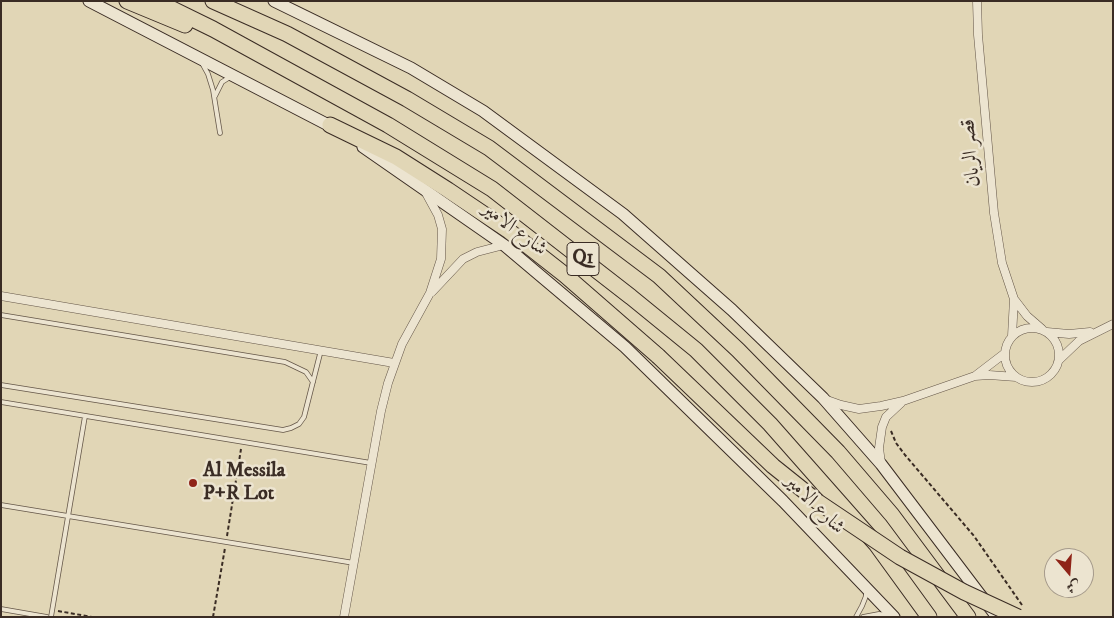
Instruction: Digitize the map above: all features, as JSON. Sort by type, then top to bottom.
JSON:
[{"type":"highway","points":[[126,1],[185,25],[213,29]]},
{"type":"highway","name":"شارع الامير","points":[[156,1],[213,29],[388,125],[492,189],[646,308],[696,350],[770,424],[876,544],[929,617]]},
{"type":"highway","name":"Q1","points":[[213,1],[287,34],[407,99],[488,148],[659,276],[738,350],[803,414],[838,452],[892,515],[968,617]]},
{"type":"highway","points":[[330,125],[396,158],[509,231],[565,275],[658,356],[773,466],[818,502],[900,557],[964,592],[1023,614]]},
{"type":"main road","name":"شارع الامير","points":[[89,1],[330,125],[504,245],[624,347],[783,501],[893,616]]},
{"type":"main road","points":[[274,1],[411,68],[483,111],[623,214],[732,310],[823,398],[881,464],[997,617]]},
{"type":"main road","points":[[969,578],[1004,617]]},
{"type":"street","name":"قصر الريان","points":[[977,1],[978,36],[994,213],[1002,263],[1014,299],[1027,316],[1044,331]]},
{"type":"street","points":[[344,617],[381,411],[394,363],[402,344],[430,293],[441,259],[442,229],[435,208],[423,188]]},
{"type":"street","points":[[430,293],[463,260],[477,252],[504,245]]},
{"type":"street","points":[[1,296],[394,363]]},
{"type":"street","name":"قصر الريان","points":[[1012,336],[1014,299]]},
{"type":"street","points":[[823,398],[859,409],[903,401],[975,376],[1016,377],[1033,382],[1042,380],[1050,375],[1056,368],[1059,360],[1079,341],[1113,324]]},
{"type":"street","points":[[1016,377],[1006,362],[1005,354],[1007,344],[1012,336],[1021,330],[1032,328],[1069,334],[1095,332]]},
{"type":"street","points":[[1044,331],[1057,344],[1059,360]]},
{"type":"street","points":[[975,376],[1005,354]]},
{"type":"street","points":[[881,464],[879,448],[882,427],[886,417],[903,401]]},
{"type":"lane","points":[[200,59],[208,74],[213,90],[220,133]]},
{"type":"lane","points":[[215,106],[216,94],[222,82],[232,75]]},
{"type":"lane","points":[[1,315],[285,362],[306,372],[313,382]]},
{"type":"lane","points":[[1,385],[283,430],[298,424],[304,417],[321,350]]},
{"type":"lane","points":[[1,402],[371,463]]},
{"type":"lane","points":[[1,609],[49,617],[85,416]]},
{"type":"lane","points":[[1,505],[354,563]]},
{"type":"lane","points":[[856,617],[866,596],[864,585]]},
{"type":"lane","points":[[863,617],[879,614],[893,616]]},
{"type":"path","points":[[886,417],[896,443],[974,536],[1023,614]]},
{"type":"path","points":[[213,617],[242,442]]},
{"type":"place","name":"Al Messila P+R Lot","points":[[193,483]]}]
